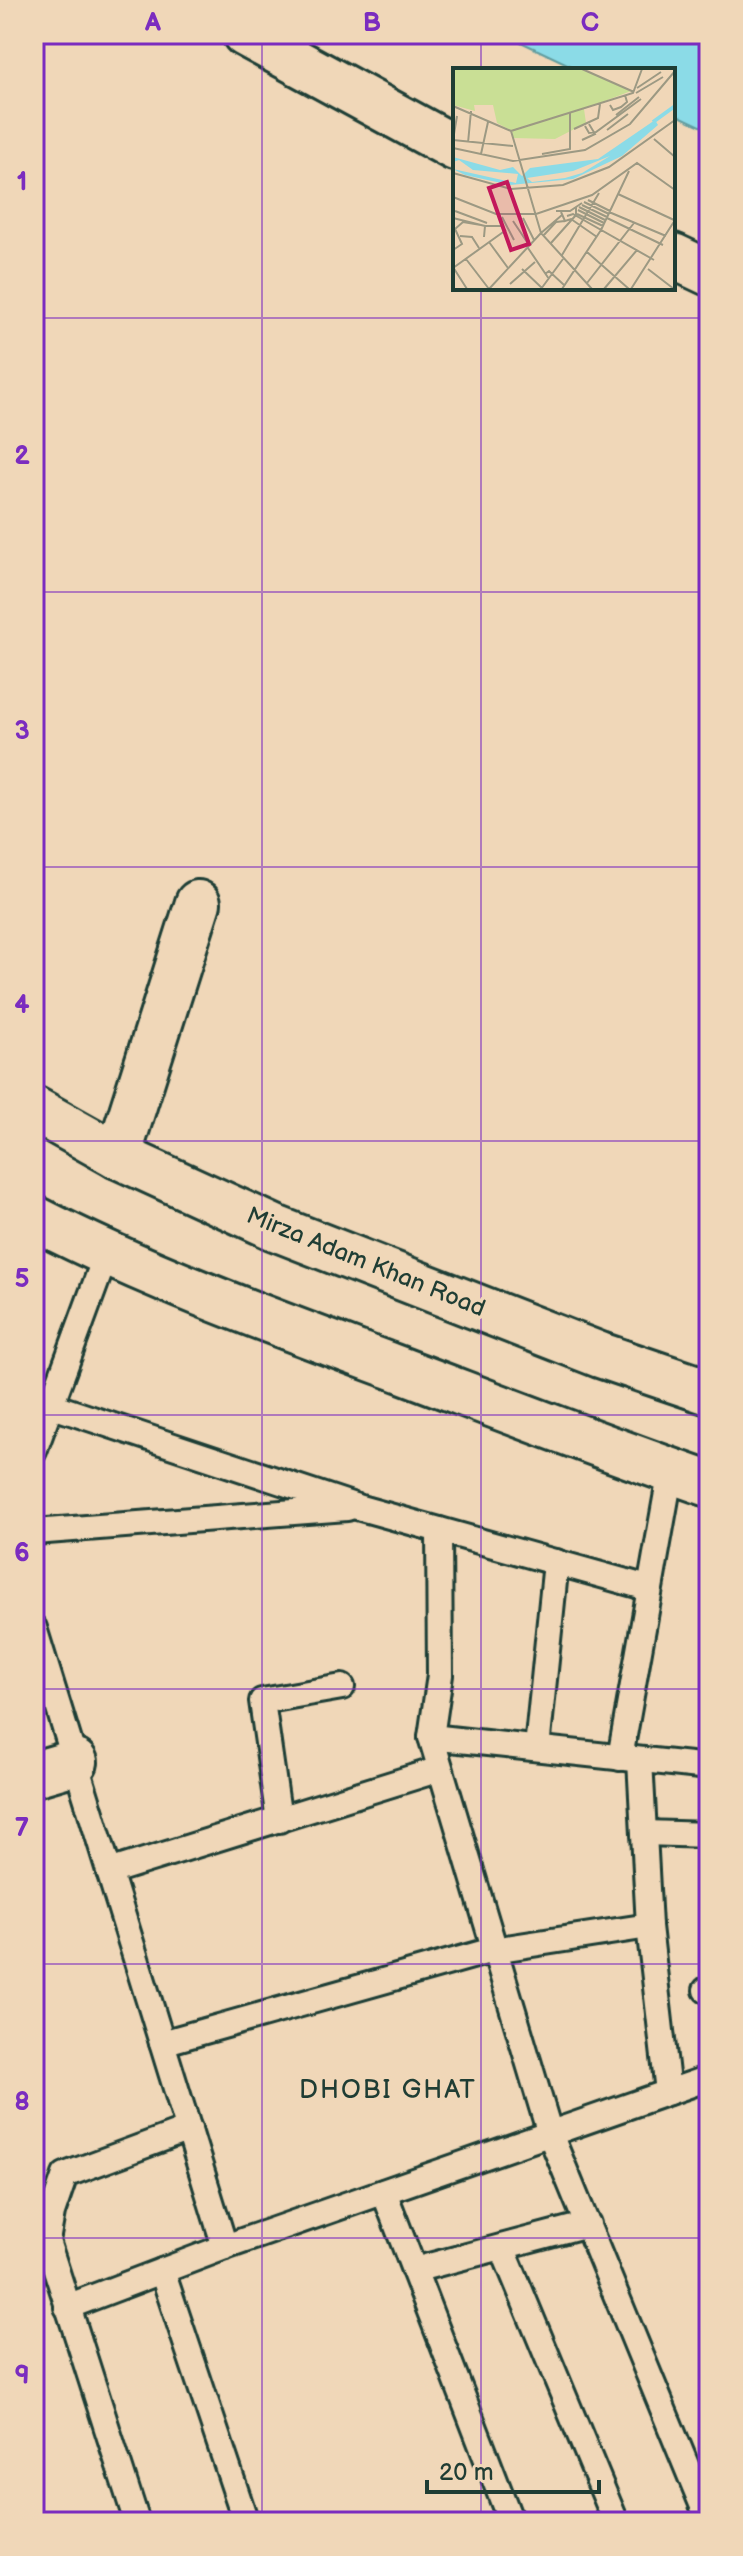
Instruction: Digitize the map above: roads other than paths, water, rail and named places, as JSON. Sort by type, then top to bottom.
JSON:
[{"type":"main road","points":[[245,34],[453,147]]},
{"type":"main road","points":[[675,257],[709,273]]},
{"type":"main road","points":[[118,1156],[198,903]]},
{"type":"main road","name":"Mirza Adam Khan Road","points":[[34,1109],[118,1156],[275,1228],[600,1355],[709,1392]]},
{"type":"main road","points":[[34,1218],[106,1255],[200,1295],[690,1477]]},
{"type":"main road","points":[[34,1774],[75,1762]]},
{"type":"lane","points":[[34,1451],[106,1255]]},
{"type":"lane","points":[[50,1405],[357,1507],[648,1588]]},
{"type":"lane","points":[[668,2092],[649,1926],[644,1833],[630,1759],[648,1588],[690,1477]]},
{"type":"lane","points":[[34,1532],[357,1507]]},
{"type":"lane","points":[[439,1530],[440,1675],[431,1737],[550,2134],[709,2521]]},
{"type":"lane","points":[[537,1748],[556,1562]]},
{"type":"lane","points":[[34,1628],[225,2247]]},
{"type":"lane","points":[[279,1820],[262,1701],[342,1687]]},
{"type":"lane","points":[[431,1737],[709,1767]]},
{"type":"lane","points":[[109,1872],[440,1769]]},
{"type":"lane","points":[[644,1833],[709,1835]]},
{"type":"lane","points":[[162,2043],[493,1950],[649,1926]]},
{"type":"lane","points":[[67,2307],[225,2247],[709,2078]]},
{"type":"lane","points":[[137,2522],[47,2241],[52,2213],[65,2175],[189,2129]]},
{"type":"lane","points":[[384,2192],[511,2522]]},
{"type":"lane","points":[[414,2270],[588,2224]]},
{"type":"lane","points":[[502,2247],[616,2522]]},
{"type":"lane","points":[[162,2271],[246,2522]]},
{"type":"water","points":[[504,34],[709,34],[709,130],[675,114],[675,68],[576,68]]},
{"type":"district","name":"DHOBI GHAT","points":[[388,2090]]}]
